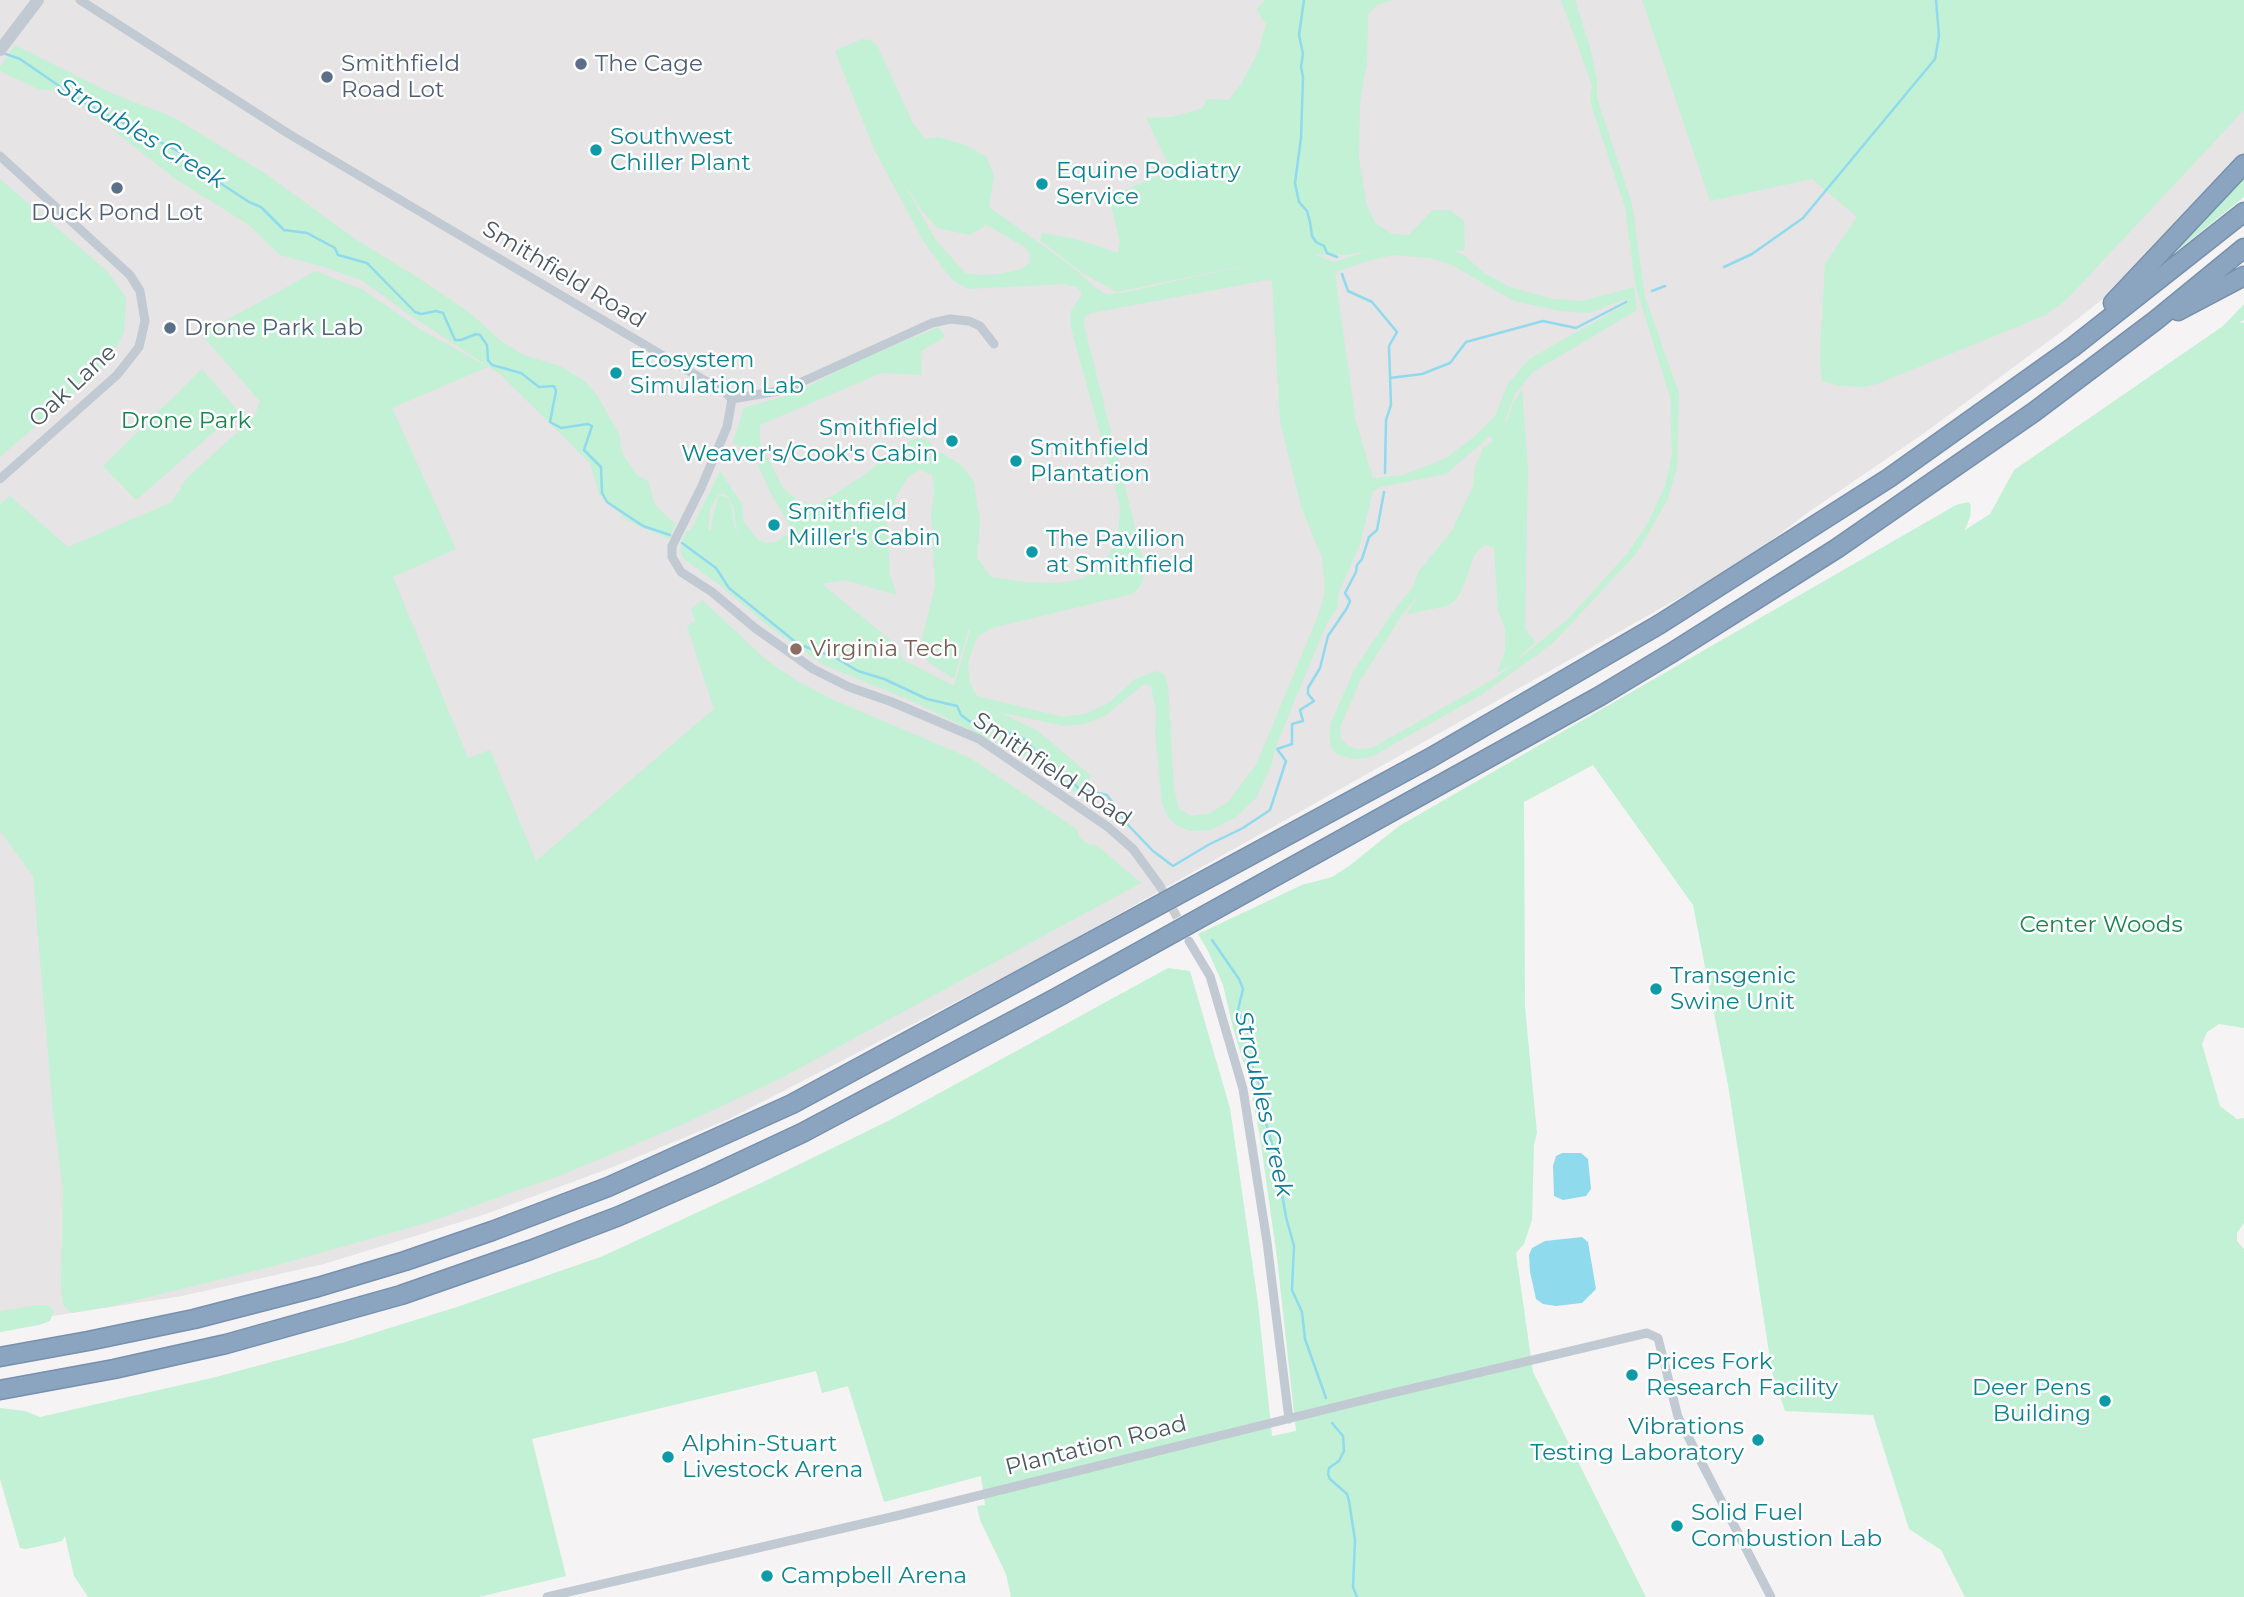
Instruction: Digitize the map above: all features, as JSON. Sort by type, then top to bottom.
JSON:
[{"type":"highway","points":[[2073,347],[2244,164]]},
{"type":"highway","points":[[0,1357],[194,1319],[386,1267],[473,1238],[608,1187],[792,1104],[1430,758],[1649,631],[1889,478],[2073,347],[2244,212]]},
{"type":"highway","points":[[0,1390],[114,1370],[226,1344],[415,1291],[619,1216],[802,1133],[1056,998],[1600,696],[1673,652],[1836,549],[2034,412],[2156,320],[2244,248]]},
{"type":"highway","points":[[2156,320],[2188,307],[2244,276]]},
{"type":"street","points":[[2,47],[38,0]]},
{"type":"street","name":"Smithfield Road","points":[[80,0],[289,134],[719,387],[732,399],[730,417],[722,442],[672,546],[672,557],[681,572],[698,581],[755,628],[813,669],[849,687],[915,711],[979,739],[1108,827],[1146,863],[1160,887]]},
{"type":"street","name":"Oak Lane","points":[[0,156],[130,275],[140,291],[145,321],[139,347],[117,375],[0,479]]},
{"type":"street","points":[[732,399],[784,390],[932,324],[950,319],[970,321],[980,326],[993,344]]},
{"type":"street","points":[[1189,941],[1210,976],[1243,1089],[1267,1242],[1289,1419]]},
{"type":"street","name":"Plantation Road","points":[[547,1597],[900,1515],[1647,1333],[1654,1335],[1661,1345],[1678,1417],[1771,1597]]},
{"type":"shaded area","name":"Virginia Tech","points":[[0,0],[2244,0],[2244,188],[2057,335],[1743,562],[1037,960],[727,1120],[613,1167],[483,1215],[324,1264],[182,1296],[0,1324]]},
{"type":"green space","points":[[1264,0],[1393,0],[1377,5],[1368,15],[1367,62],[1360,102],[1359,158],[1366,202],[1375,223],[1392,234],[1409,235],[1433,210],[1450,210],[1464,221],[1464,250],[1453,251],[1464,255],[1484,273],[1510,287],[1553,299],[1582,301],[1634,287],[1637,310],[1533,372],[1515,394],[1505,420],[1506,424],[1513,403],[1522,390],[1528,468],[1525,629],[1535,642],[1514,663],[1568,619],[1627,554],[1648,523],[1665,486],[1672,455],[1670,397],[1635,284],[1625,207],[1590,101],[1592,85],[1561,0],[1575,0],[1591,51],[1597,80],[1597,98],[1632,204],[1645,297],[1679,393],[1677,468],[1667,501],[1636,554],[1552,644],[1481,695],[1371,757],[1353,759],[1336,754],[1331,747],[1329,736],[1331,723],[1354,670],[1413,587],[1419,571],[1452,531],[1473,486],[1475,467],[1483,448],[1493,441],[1490,436],[1446,474],[1373,491],[1360,544],[1339,592],[1338,607],[1327,623],[1256,798],[1236,817],[1210,830],[1191,831],[1177,826],[1168,817],[1162,803],[1155,734],[1156,710],[1151,686],[1144,684],[1106,715],[1085,724],[1064,726],[999,712],[1038,731],[1091,776],[1080,796],[1021,755],[912,701],[824,665],[771,628],[684,559],[680,550],[686,531],[690,531],[720,471],[742,504],[743,521],[758,540],[776,542],[793,531],[758,465],[745,450],[733,442],[744,408],[795,393],[865,357],[939,327],[945,337],[921,351],[922,375],[881,373],[760,425],[760,443],[783,488],[799,502],[818,505],[867,473],[897,447],[917,438],[925,439],[933,448],[960,464],[973,480],[980,519],[977,558],[991,577],[1058,583],[1081,579],[1098,570],[1118,541],[1120,506],[1070,324],[1071,311],[1082,293],[1077,287],[1063,284],[968,289],[952,280],[924,242],[875,151],[835,51],[862,39],[877,45],[913,123],[925,139],[939,137],[965,145],[986,156],[994,176],[989,207],[1070,265],[1097,289],[1106,294],[1122,293],[1270,260],[1117,292],[1084,274],[1040,240],[1042,233],[1076,239],[1118,253],[1120,241],[1109,197],[1171,170],[1146,118],[1172,117],[1202,108],[1208,99],[1229,100],[1259,50],[1266,24],[1257,10]],"holes":[[[902,180],[937,228],[969,235],[987,225],[1026,248],[1030,255],[1029,263],[1022,269],[999,274],[965,273],[935,239]],[[1368,251],[1334,262],[1314,254],[1346,255]],[[1393,255],[1429,258],[1452,265],[1514,301],[1561,311],[1590,313],[1625,299],[1628,303],[1529,359],[1508,384],[1495,416],[1474,437],[1446,458],[1403,475],[1373,478],[1356,422],[1335,274]],[[1272,281],[1280,422],[1302,509],[1322,558],[1325,591],[1319,613],[1257,763],[1228,802],[1210,813],[1192,816],[1179,809],[1174,788],[1168,686],[1164,674],[1156,671],[1135,679],[1110,702],[1085,714],[1063,717],[977,696],[970,684],[968,662],[977,637],[992,628],[1132,594],[1139,588],[1143,578],[1144,563],[1084,318],[1092,313]],[[920,470],[932,475],[935,586],[922,638],[928,662],[954,679],[970,630],[954,686],[902,659],[900,648],[822,584],[845,580],[897,595],[890,575],[887,524],[897,495],[908,477]],[[718,494],[725,494],[729,498],[734,510],[740,537],[734,526],[728,498],[719,495],[711,530],[708,530],[710,510]],[[1484,545],[1494,547],[1498,611],[1505,629],[1505,651],[1497,673],[1513,665],[1492,680],[1372,748],[1357,749],[1348,746],[1341,738],[1340,727],[1360,681],[1401,616],[1419,594],[1407,614],[1447,606],[1455,601],[1475,554]]]},
{"type":"green space","points":[[1642,0],[2244,0],[2244,110],[2066,300],[2046,315],[1877,384],[1864,387],[1839,386],[1822,381],[1820,352],[1825,264],[1857,217],[1812,179],[1710,201]]},
{"type":"green space","points":[[15,45],[111,93],[173,117],[263,172],[358,241],[470,313],[501,341],[524,355],[560,366],[586,382],[597,395],[619,434],[622,453],[637,475],[648,481],[655,505],[675,524],[670,539],[628,521],[599,494],[590,463],[500,374],[361,280],[280,255],[249,225],[177,180],[63,91],[40,90],[0,71]]},
{"type":"green space","points":[[2244,178],[2244,197],[2162,263],[2240,182]]},
{"type":"green space","points":[[0,179],[108,272],[126,298],[124,333],[107,364],[0,457]]},
{"type":"green space","points":[[316,271],[363,290],[420,329],[488,367],[392,408],[456,549],[393,577],[468,758],[490,750],[536,861],[714,709],[687,626],[695,621],[691,609],[702,600],[764,658],[797,681],[834,700],[970,758],[1078,830],[1079,837],[1089,845],[1095,844],[1141,883],[781,1078],[679,1126],[564,1174],[426,1223],[270,1267],[112,1306],[72,1313],[63,1305],[61,1286],[63,1190],[53,1113],[33,876],[0,831],[0,504],[10,496],[68,547],[172,502],[186,479],[254,417],[260,401],[201,334]]},
{"type":"green space","name":"Center Woods","points":[[2244,304],[2244,320],[2239,322],[2244,323],[2244,1028],[2219,1024],[2207,1032],[2202,1044],[2220,1106],[2237,1119],[2244,1118],[2244,1223],[2237,1233],[2237,1241],[2244,1249],[2244,1597],[1965,1597],[1941,1550],[1909,1529],[1873,1415],[1785,1411],[1772,1372],[1728,1085],[1693,905],[1593,765],[1524,802],[1525,1007],[1537,1133],[1534,1145],[1532,1220],[1524,1244],[1516,1253],[1533,1372],[1646,1597],[1011,1597],[1006,1574],[980,1520],[977,1506],[985,1505],[981,1476],[884,1502],[848,1386],[822,1393],[816,1371],[532,1439],[566,1576],[479,1597],[88,1597],[74,1576],[65,1536],[62,1541],[20,1548],[0,1479],[0,1408],[25,1411],[40,1417],[216,1377],[345,1342],[460,1306],[603,1256],[892,1119],[1168,968],[1190,971],[1230,1108],[1258,1303],[1272,1436],[1296,1431],[1277,1258],[1249,1080],[1223,985],[1198,934],[1302,885],[1332,877],[1399,826],[1956,505],[1968,502],[1971,505],[1970,517],[1965,530],[1990,514],[2014,470],[2223,326]]},
{"type":"green space","name":"Drone Park","points":[[202,369],[238,411],[136,500],[103,466]]},
{"type":"green space","points":[[48,1305],[54,1311],[50,1321],[0,1332],[0,1311]]},
{"type":"water","points":[[1562,1153],[1581,1153],[1588,1159],[1591,1189],[1586,1196],[1563,1200],[1554,1196],[1553,1166],[1556,1156]]},
{"type":"water","points":[[1582,1237],[1588,1242],[1596,1289],[1582,1303],[1556,1306],[1543,1304],[1536,1299],[1530,1272],[1529,1255],[1532,1248],[1545,1241]]},
{"type":"waterway","points":[[1304,0],[1299,35],[1303,54],[1301,138],[1295,183],[1299,202],[1307,211],[1312,236],[1324,246],[1327,253],[1337,257]]},
{"type":"waterway","points":[[1724,267],[1752,254],[1803,218],[1935,59],[1939,36],[1936,0]]},
{"type":"waterway","name":"Stroubles Creek","points":[[3,53],[20,59],[81,101],[187,156],[211,177],[261,207],[284,230],[307,233],[335,248],[338,255],[367,263],[415,312],[443,313],[455,340],[480,335],[487,345],[488,360],[492,365],[521,373],[539,387],[554,386],[556,391],[550,422],[561,428],[588,424],[592,426],[584,450],[601,467],[602,493],[607,502],[643,526],[670,535]]},
{"type":"waterway","points":[[1342,274],[1348,291],[1372,302],[1397,332],[1389,346],[1391,405],[1386,420],[1385,473]]},
{"type":"waterway","points":[[1652,291],[1665,286]]},
{"type":"waterway","points":[[1390,378],[1422,374],[1450,363],[1466,342],[1543,321],[1576,328],[1626,302]]},
{"type":"waterway","name":"Stroubles Creek","points":[[682,543],[716,568],[729,588],[798,644],[927,699],[957,706],[961,715],[969,721],[986,724],[1024,739],[1079,789],[1107,795],[1129,826],[1153,851],[1173,866],[1270,810],[1286,761],[1277,749],[1292,744],[1292,724],[1303,721],[1300,710],[1314,701],[1308,694],[1308,688],[1320,668],[1328,636],[1350,601],[1345,593],[1362,559],[1369,537],[1377,530],[1384,492]]},
{"type":"waterway","name":"Stroubles Creek","points":[[1212,940],[1243,989],[1238,1010],[1256,1050],[1251,1074],[1259,1083],[1294,1246],[1292,1290],[1302,1312],[1305,1339],[1326,1398]]},
{"type":"waterway","name":"Stroubles Creek","points":[[1332,1423],[1343,1436],[1344,1451],[1339,1461],[1329,1468],[1328,1474],[1347,1494],[1349,1501],[1355,1540],[1353,1587],[1357,1597]]},
{"type":"tunnel","points":[[1160,886],[1184,930]]},
{"type":"place","name":"The Cage","points":[[581,64]]},
{"type":"place","name":"Smithfield Road Lot","points":[[327,77]]},
{"type":"place","name":"Southwest Chiller Plant","points":[[596,150]]},
{"type":"place","name":"Equine Podiatry Service","points":[[1042,184]]},
{"type":"place","name":"Duck Pond Lot","points":[[117,188]]},
{"type":"place","name":"Drone Park Lab","points":[[170,328]]},
{"type":"place","name":"Ecosystem Simulation Lab","points":[[616,373]]},
{"type":"place","name":"Smithfield Weaver's/Cook's Cabin","points":[[952,441]]},
{"type":"place","name":"Smithfield Plantation","points":[[1016,461]]},
{"type":"place","name":"Smithfield Miller's Cabin","points":[[774,525]]},
{"type":"place","name":"The Pavilion at Smithfield","points":[[1032,552]]},
{"type":"place","name":"Virginia Tech","points":[[796,649]]},
{"type":"place","name":"Transgenic Swine Unit","points":[[1656,989]]},
{"type":"place","name":"Prices Fork Research Facility","points":[[1632,1375]]},
{"type":"place","name":"Deer Pens Building","points":[[2105,1401]]},
{"type":"place","name":"Vibrations Testing Laboratory","points":[[1758,1440]]},
{"type":"place","name":"Alphin-Stuart Livestock Arena","points":[[668,1457]]},
{"type":"place","name":"Solid Fuel Combustion Lab","points":[[1677,1526]]},
{"type":"place","name":"Campbell Arena","points":[[767,1576]]}]
